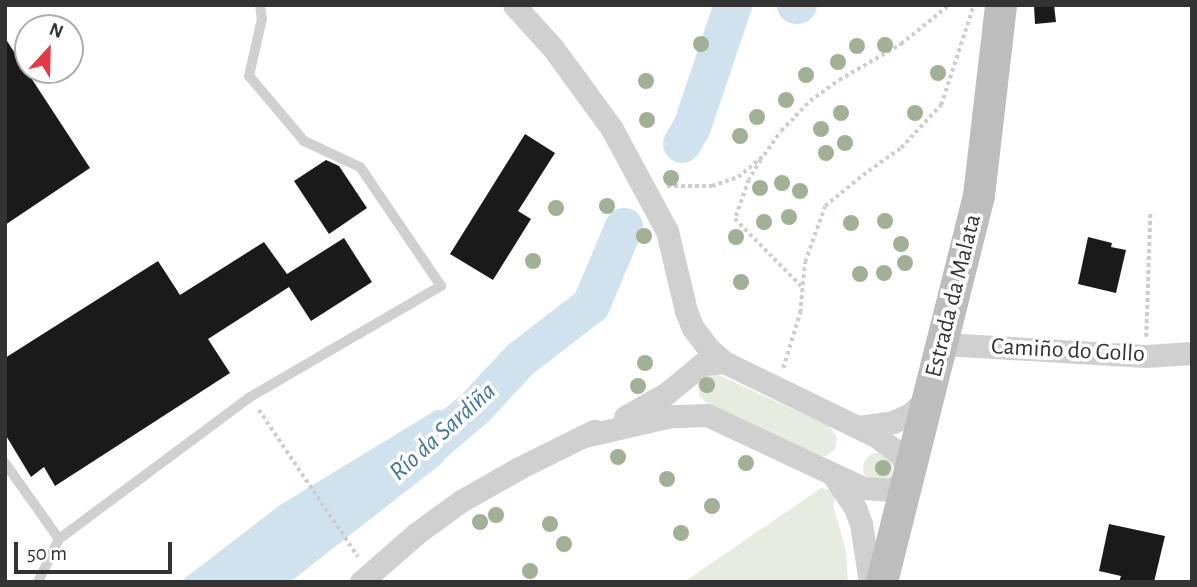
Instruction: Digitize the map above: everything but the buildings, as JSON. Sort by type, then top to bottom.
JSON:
[{"type":"street","points":[[514,5],[586,92],[612,129],[649,195],[667,231],[681,293],[693,328],[724,362],[858,427],[901,455],[910,474],[900,484],[885,491],[863,488],[707,415],[671,416],[581,437]]},
{"type":"street","name":"Estrada da Malata","points":[[883,582],[979,196],[1000,5]]},
{"type":"street","name":"Camiño do Gollo","points":[[944,344],[1146,356],[1192,353]]},
{"type":"street","points":[[361,582],[410,539],[461,501],[581,437],[652,403],[702,364],[724,362]]},
{"type":"street","points":[[858,427],[893,422],[909,415],[930,396]]},
{"type":"street","points":[[833,475],[855,508],[861,524],[870,582]]},
{"type":"lane","points":[[38,582],[59,539],[250,397],[441,286],[360,167],[303,141],[249,76],[262,19],[260,5]]},
{"type":"lane","points":[[5,463],[59,539]]},
{"type":"path","points":[[802,286],[735,219],[749,180],[781,131],[810,102],[901,44],[949,5]]},
{"type":"path","points":[[775,386],[794,338],[800,313],[805,262],[825,206],[863,174],[901,148],[941,105],[974,5]]},
{"type":"path","points":[[649,195],[671,184],[712,186],[738,177],[764,155]]},
{"type":"path","points":[[1146,356],[1150,214]]},
{"type":"path","points":[[250,397],[348,542]]},
{"type":"shaded area","points":[[714,373],[829,426],[837,437],[835,449],[826,456],[817,456],[707,403],[700,397],[697,383],[700,377]]},
{"type":"shaded area","points":[[878,453],[889,457],[893,468],[889,479],[878,483],[867,479],[863,468],[867,457]]},
{"type":"shaded area","points":[[821,488],[833,491],[836,496],[833,505],[846,551],[848,582],[684,582]]},
{"type":"water","name":"Río da Sardiña","points":[[474,409],[442,463],[290,582],[180,582],[280,505],[436,410]]},
{"type":"waterway","name":"Río da Sardiña","points":[[682,144],[692,127],[733,5]]},
{"type":"waterway","name":"Río da Sardiña","points":[[435,442],[474,409],[521,359],[591,305],[624,227]]}]
